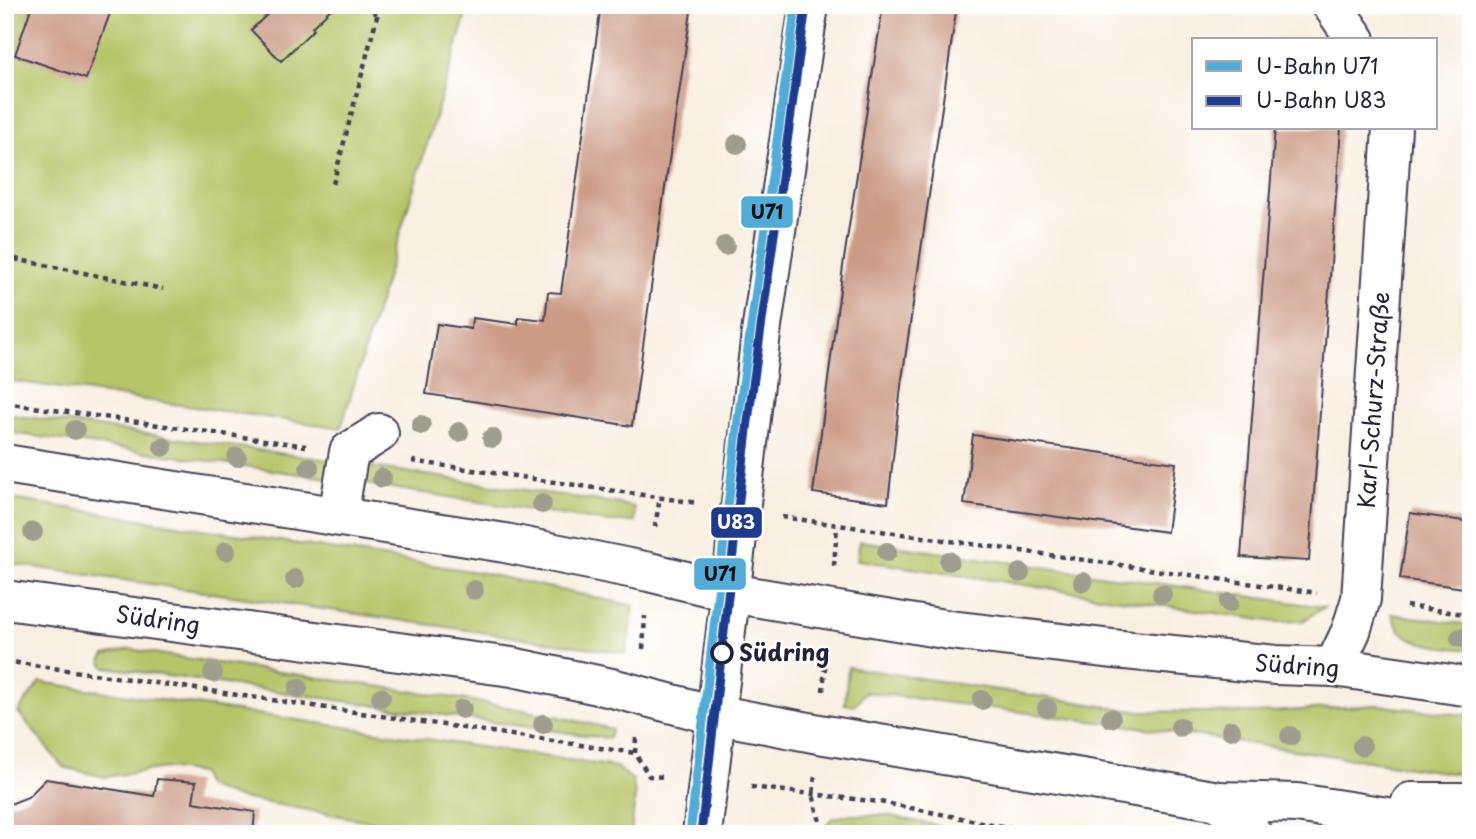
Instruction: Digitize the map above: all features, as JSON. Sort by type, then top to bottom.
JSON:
[{"type":"main road","points":[[702,834],[778,211],[809,5]]},
{"type":"main road","points":[[1332,5],[1355,38]]},
{"type":"main road","name":"Karl-Schurz-Straße","points":[[1334,667],[1351,631],[1361,599],[1392,130]]},
{"type":"main road","points":[[338,516],[349,452],[379,433]]},
{"type":"main road","name":"Südring","points":[[5,464],[505,543],[649,572],[730,592],[950,630],[1276,665],[1334,667],[1471,687]]},
{"type":"main road","name":"Südring","points":[[5,600],[512,667],[715,714],[819,734],[1219,801],[1297,803],[1471,830]]},
{"type":"main road","points":[[1219,801],[1252,834]]},
{"type":"main road","points":[[1297,803],[1471,802]]},
{"type":"path","points":[[365,5],[378,15]]},
{"type":"path","points":[[332,184],[380,5]]},
{"type":"path","points":[[5,257],[163,289]]},
{"type":"path","points":[[649,776],[635,752],[649,572],[660,497]]},
{"type":"path","points":[[823,834],[813,795],[837,526],[1471,615]]},
{"type":"path","points":[[5,662],[635,752]]},
{"type":"path","points":[[813,795],[880,802],[1042,834]]},
{"type":"green space","points":[[5,5],[469,5],[341,428],[5,380]]},
{"type":"green space","points":[[5,414],[329,460],[327,478],[5,432]]},
{"type":"green space","points":[[372,467],[620,504],[634,507],[635,522],[607,522],[359,483],[364,468]]},
{"type":"green space","points":[[5,498],[483,573],[634,606],[626,653],[5,563]]},
{"type":"green space","points":[[860,541],[1324,607],[1303,621],[1275,622],[857,560]]},
{"type":"green space","points":[[1392,614],[1471,625],[1471,650],[1413,640],[1399,628]]},
{"type":"green space","points":[[130,649],[432,694],[612,729],[609,738],[598,737],[105,667],[101,661],[105,655]]},
{"type":"green space","points":[[848,667],[1135,711],[1255,713],[1376,705],[1471,716],[1471,776],[1138,727],[865,692],[855,705],[845,704]]},
{"type":"green space","points":[[40,682],[616,767],[633,780],[635,797],[631,834],[441,834],[235,797],[206,786],[200,773],[165,768],[105,777],[63,767],[18,712]]},
{"type":"green space","points":[[848,815],[886,815],[977,834],[841,834],[826,826],[831,819]]},
{"type":"building","points":[[32,5],[113,5],[86,79],[15,55]]},
{"type":"building","points":[[277,5],[335,5],[281,61],[251,30]]},
{"type":"building","points":[[601,5],[692,5],[632,426],[426,394],[437,324],[471,329],[472,318],[518,324],[518,317],[545,320],[548,292],[561,293]]},
{"type":"building","points":[[883,5],[957,5],[901,386],[888,503],[813,493],[844,259]]},
{"type":"building","points":[[1275,130],[1341,130],[1309,561],[1241,557]]},
{"type":"building","points":[[973,435],[1176,463],[1167,532],[964,504]]},
{"type":"building","points":[[1410,513],[1471,522],[1471,589],[1400,579]]},
{"type":"building","points":[[46,779],[154,796],[157,779],[196,782],[193,802],[255,812],[253,834],[5,834],[5,806],[28,797]]},
{"type":"metro line","name":"U71","points":[[690,834],[738,420],[796,5]]},
{"type":"metro line","name":"U83","points":[[701,834],[748,421],[806,6]]},
{"type":"place","name":"Südring","points":[[722,653]]}]
